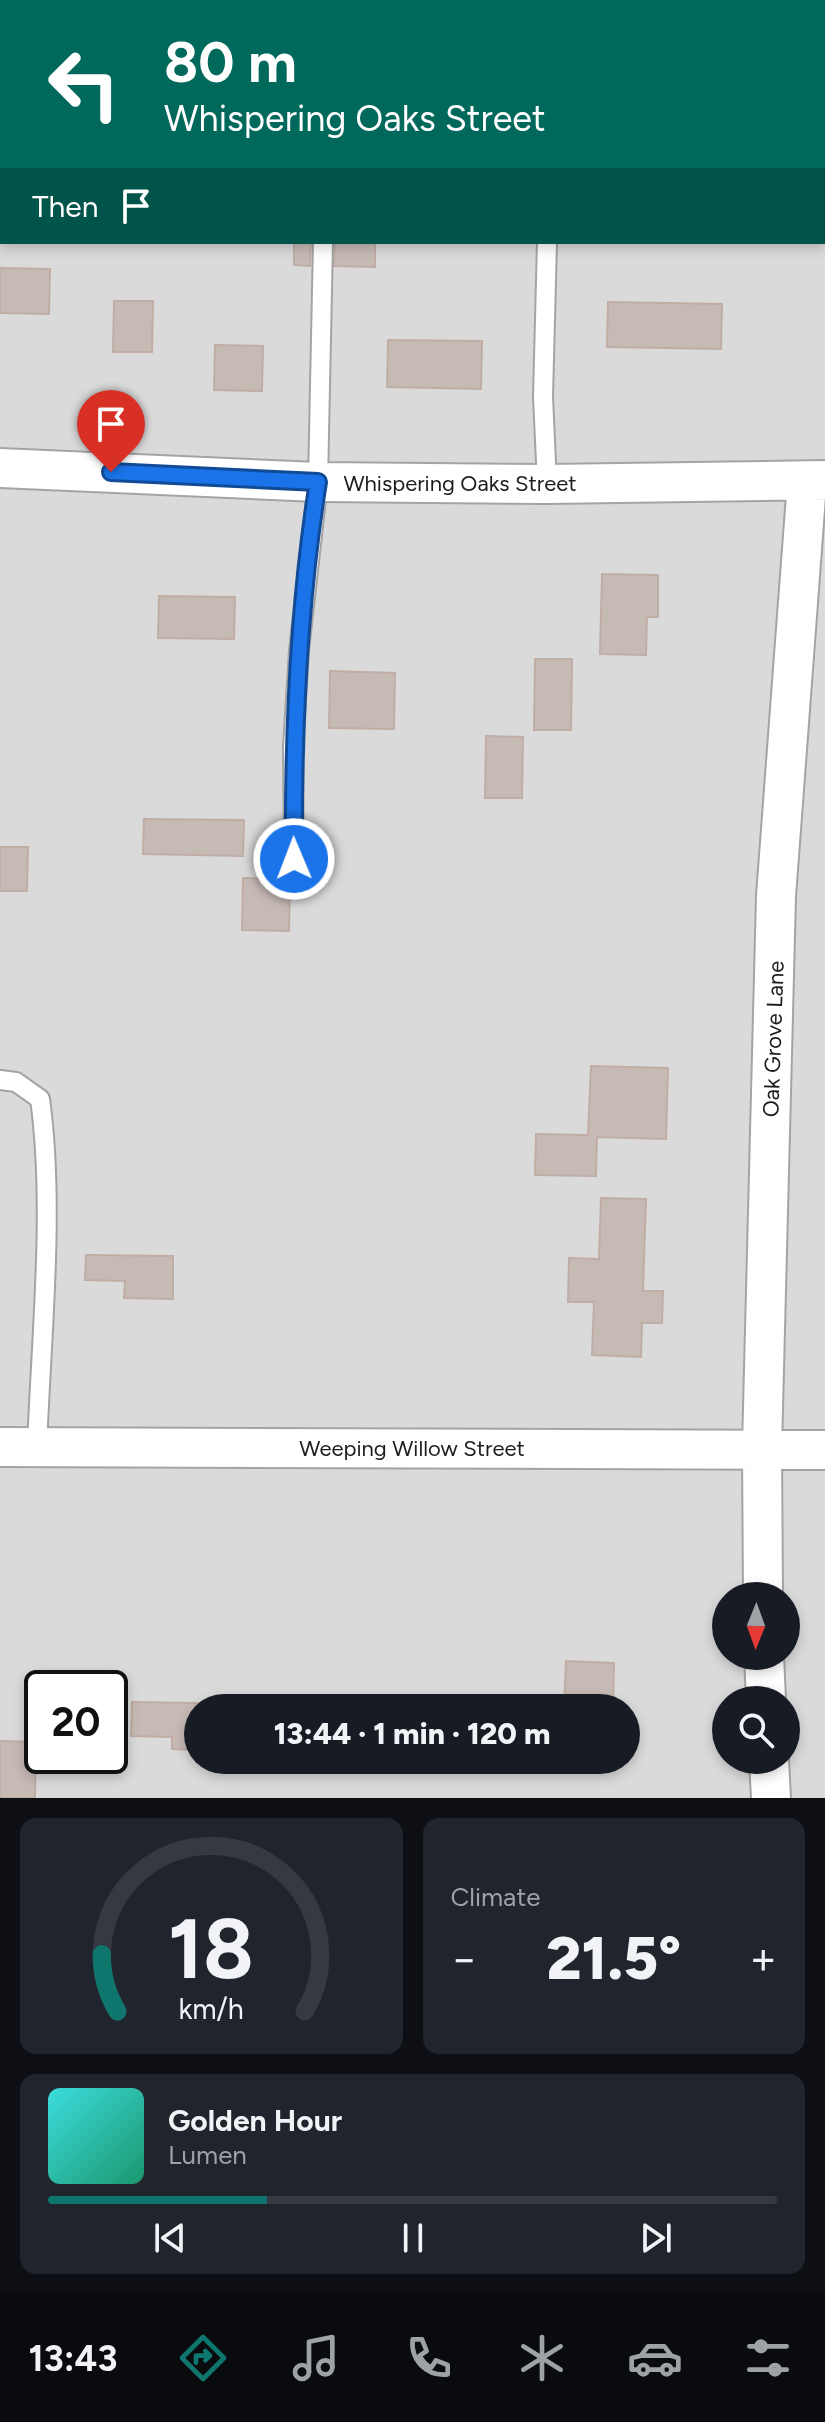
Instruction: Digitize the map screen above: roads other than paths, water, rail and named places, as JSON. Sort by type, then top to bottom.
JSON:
[{"type":"street","name":"Whispering Oaks Street","points":[[0,468],[318,482],[547,484],[816,481]]},
{"type":"street","name":"Oak Grove Lane","points":[[763,1582],[762,1448],[776,896],[816,481]]},
{"type":"street","name":"Weeping Willow Street","points":[[18,1447],[825,1450]]},
{"type":"street","points":[[770,1774],[771,1798]]},
{"type":"lane","points":[[294,859],[293,747],[298,664],[318,482],[323,244]]},
{"type":"lane","points":[[547,244],[543,397],[547,484]]},
{"type":"lane","points":[[0,1080],[16,1082],[40,1099],[44,1122],[46,1172],[18,1447]]}]
